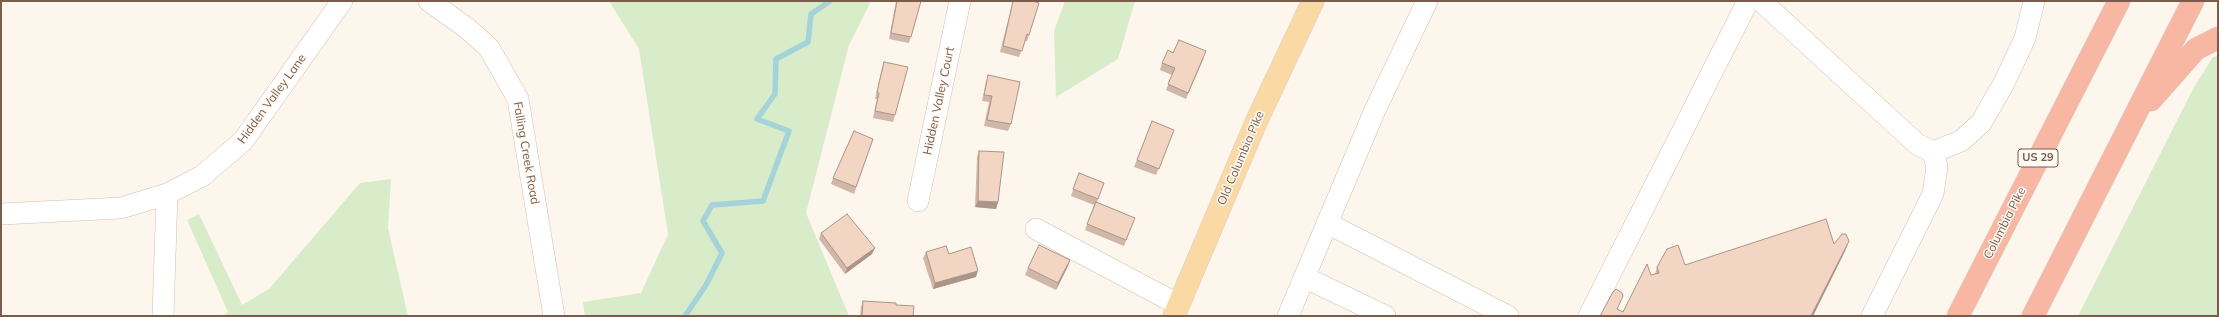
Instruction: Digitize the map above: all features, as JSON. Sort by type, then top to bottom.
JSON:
[{"type":"highway","name":"Columbia Pike","points":[[1958,316],[2119,1]]},
{"type":"highway","points":[[2033,316],[2193,1]]},
{"type":"highway","points":[[2132,122],[2196,49],[2218,38]]},
{"type":"main road","name":"Old Columbia Pike","points":[[1176,311],[1257,120],[1313,1]]},
{"type":"street","name":"Hidden Valley Lane","points":[[1,214],[121,208],[167,194],[202,176],[243,142],[342,1]]},
{"type":"street","name":"Falling Creek Road","points":[[429,1],[468,29],[489,48],[518,100],[554,316]]},
{"type":"street","name":"Hidden Valley Court","points":[[918,201],[960,1]]},
{"type":"street","points":[[1288,316],[1375,110],[1428,1]]},
{"type":"street","points":[[1589,316],[1748,1]]},
{"type":"street","points":[[1761,1],[1917,144],[1933,152],[1961,141],[1981,123],[2004,83],[2025,38],[2034,1]]},
{"type":"street","points":[[1872,316],[1933,194],[1937,167],[1933,152]]},
{"type":"street","points":[[164,316],[167,194]]},
{"type":"street","points":[[1327,224],[1508,316]]},
{"type":"street","points":[[1036,229],[1176,311]]},
{"type":"street","points":[[1304,277],[1385,316]]},
{"type":"green space","points":[[609,1],[871,1],[849,45],[806,213],[849,316],[585,316],[583,302],[641,293],[668,234],[639,49]]},
{"type":"green space","points":[[1065,1],[1135,1],[1118,59],[1056,97],[1054,31]]},
{"type":"green space","points":[[2218,56],[2218,316],[2078,316],[2193,89],[2213,57]]},
{"type":"green space","points":[[391,179],[388,228],[408,316],[222,316],[228,312],[187,220],[199,214],[242,305],[269,289],[360,183]]},
{"type":"building","points":[[897,1],[921,1],[911,37],[891,33]]},
{"type":"building","points":[[1013,1],[1032,1],[1039,3],[1029,35],[1027,34],[1022,51],[1003,46]]},
{"type":"building","points":[[1179,40],[1206,51],[1188,93],[1168,84],[1175,68],[1162,63],[1168,50],[1173,53]]},
{"type":"building","points":[[884,62],[908,67],[895,115],[875,111],[879,93],[877,92]]},
{"type":"building","points":[[988,75],[1020,82],[1011,124],[987,120],[992,96],[984,95]]},
{"type":"building","points":[[1152,121],[1174,130],[1159,169],[1137,160]]},
{"type":"building","points":[[854,131],[873,139],[856,187],[833,178]]},
{"type":"building","points":[[979,151],[1004,152],[998,202],[978,201]]},
{"type":"building","points":[[1079,173],[1104,183],[1098,199],[1073,189]]},
{"type":"building","points":[[1096,202],[1135,218],[1126,240],[1087,224]]},
{"type":"building","points":[[847,214],[875,248],[847,268],[821,233]]},
{"type":"building","points":[[1826,219],[1834,244],[1842,234],[1846,234],[1849,241],[1811,316],[1600,316],[1616,289],[1622,293],[1623,296],[1617,309],[1623,312],[1647,264],[1651,275],[1659,273],[1657,267],[1667,249],[1678,245],[1685,265]]},
{"type":"building","points":[[1039,245],[1070,260],[1058,283],[1028,268]]},
{"type":"building","points":[[946,246],[949,254],[971,247],[978,271],[935,283],[926,252]]},
{"type":"building","points":[[863,301],[896,303],[896,305],[914,306],[913,316],[862,316]]},
{"type":"waterway","points":[[685,316],[706,285],[722,253],[703,221],[712,205],[763,201],[789,131],[757,119],[775,94],[776,59],[808,42],[811,14],[830,1]]}]
